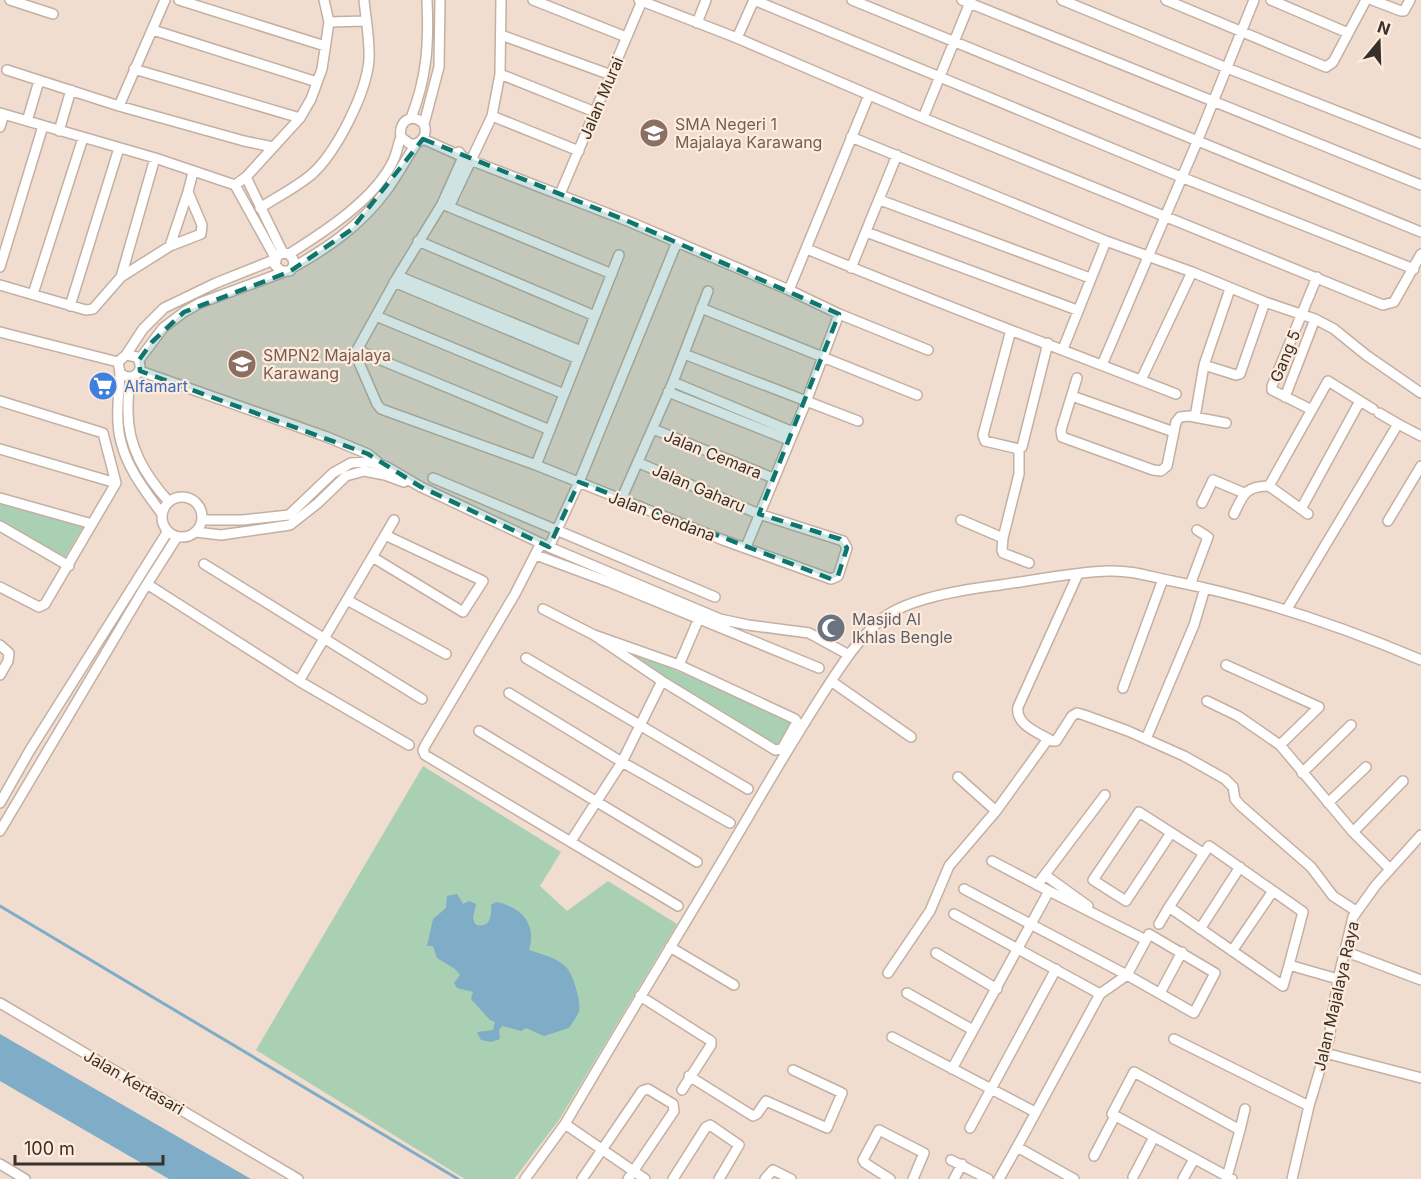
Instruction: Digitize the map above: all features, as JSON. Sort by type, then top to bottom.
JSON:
[{"type":"street","points":[[10,0],[53,14]]},
{"type":"street","points":[[118,106],[165,0]]},
{"type":"street","points":[[179,0],[325,46]]},
{"type":"street","points":[[235,185],[246,177],[300,118],[311,99],[322,69],[329,22],[324,2],[314,0]]},
{"type":"street","points":[[260,208],[312,174],[326,157],[356,107],[367,76],[369,59],[364,0]]},
{"type":"street","points":[[411,118],[425,76],[429,30],[427,0]]},
{"type":"street","points":[[169,502],[146,474],[130,435],[128,388],[137,374],[139,360],[163,328],[184,312],[288,270],[318,254],[351,230],[386,192],[422,135],[438,73],[440,0]]},
{"type":"street","points":[[501,0],[500,74],[492,116],[467,158],[446,206],[418,242],[357,350],[550,430]]},
{"type":"street","points":[[533,0],[626,37]]},
{"type":"street","points":[[697,22],[706,0]]},
{"type":"street","points":[[737,38],[754,0],[1181,177],[1414,269]]},
{"type":"street","points":[[852,0],[1421,231]]},
{"type":"street","points":[[1062,0],[1421,144]]},
{"type":"street","points":[[1166,0],[1326,67],[1333,62],[1366,0]]},
{"type":"street","points":[[1102,366],[1197,142],[1254,0]]},
{"type":"street","points":[[1271,0],[1348,33]]},
{"type":"street","points":[[1372,0],[1401,11],[1410,0]]},
{"type":"street","points":[[640,1],[737,38],[923,118],[1387,305],[1394,302],[1421,254]]},
{"type":"street","name":"Jalan Murai","points":[[560,194],[640,1]]},
{"type":"street","points":[[923,118],[967,1],[1421,185]]},
{"type":"street","points":[[329,22],[366,21]]},
{"type":"street","points":[[153,30],[317,82]]},
{"type":"street","points":[[429,30],[440,30]]},
{"type":"street","points":[[501,35],[611,75]]},
{"type":"street","points":[[134,69],[300,118]]},
{"type":"street","points":[[7,70],[118,106],[273,147]]},
{"type":"street","points":[[500,74],[595,112]]},
{"type":"street","points":[[27,121],[39,81]]},
{"type":"street","points":[[59,130],[71,90]]},
{"type":"street","points":[[789,290],[869,95]]},
{"type":"street","points":[[0,127],[2,113],[155,158],[235,185],[282,255],[293,259],[288,270]]},
{"type":"street","points":[[492,116],[579,151]]},
{"type":"street","points":[[118,362],[126,355],[143,329],[164,308],[282,255],[346,216],[364,198],[394,160],[401,137],[402,123],[416,118],[422,135]]},
{"type":"street","points":[[0,267],[43,126]]},
{"type":"street","points":[[401,137],[410,144],[422,135]]},
{"type":"street","points":[[422,135],[454,147],[467,158],[677,242],[839,314],[928,350]]},
{"type":"street","points":[[851,137],[1106,241],[1315,319],[1334,329],[1366,355],[1421,393]]},
{"type":"street","points":[[33,294],[83,138]]},
{"type":"street","points":[[70,306],[119,148]]},
{"type":"street","points":[[851,267],[897,155]]},
{"type":"street","points":[[121,277],[155,158]]},
{"type":"street","points":[[170,246],[193,172]]},
{"type":"street","points":[[246,177],[282,255]]},
{"type":"street","points":[[0,285],[70,306],[86,310],[93,309],[121,277],[170,246],[198,237],[202,232],[202,225],[188,192]]},
{"type":"street","points":[[880,200],[1090,278]]},
{"type":"street","points":[[446,206],[612,274]]},
{"type":"street","points":[[866,232],[1077,310]]},
{"type":"street","points":[[1063,349],[1106,241]]},
{"type":"street","points":[[418,242],[595,316]]},
{"type":"street","points":[[677,242],[557,531],[536,555],[423,750],[424,755],[678,906]]},
{"type":"street","points":[[807,249],[913,294],[1048,343],[1176,394]]},
{"type":"street","points":[[282,255],[276,267],[288,270]]},
{"type":"street","points":[[536,465],[619,255]]},
{"type":"street","points":[[1141,380],[1192,272]]},
{"type":"street","points":[[1302,314],[1317,277]]},
{"type":"street","points":[[396,279],[579,355]]},
{"type":"street","points":[[1195,417],[1204,365],[1230,289]]},
{"type":"street","points":[[621,500],[673,382],[708,291]]},
{"type":"street","points":[[1204,365],[1239,374],[1265,302]]},
{"type":"street","points":[[701,308],[917,395]]},
{"type":"street","points":[[746,547],[806,402],[839,314]]},
{"type":"street","name":"Gang 5","points":[[1302,314],[1272,390],[1312,410]]},
{"type":"street","points":[[376,316],[564,394]]},
{"type":"street","points":[[1285,397],[1315,319]]},
{"type":"street","points":[[1011,330],[983,438],[985,441],[1019,449]]},
{"type":"street","points":[[0,332],[118,362]]},
{"type":"street","points":[[1029,563],[1004,553],[1003,538],[1017,480],[1019,449],[1022,447],[1048,343]]},
{"type":"street","name":"Jalan Cendana","points":[[357,350],[360,367],[381,409],[536,465],[746,547]]},
{"type":"street","points":[[684,354],[858,421]]},
{"type":"street","points":[[126,355],[133,355],[139,360]]},
{"type":"street","points":[[118,362],[120,441],[130,467],[142,488],[162,514],[164,526],[168,531],[177,537],[191,536],[196,532],[202,519],[199,506],[188,498],[174,499],[169,502],[162,514]]},
{"type":"street","points":[[120,373],[126,377],[137,374],[327,437],[368,454],[421,487],[545,545],[720,619],[809,633],[849,655]]},
{"type":"street","points":[[1077,378],[1061,430],[1062,437],[1153,470],[1161,471],[1167,466],[1179,417],[1184,415],[1226,423]]},
{"type":"street","points":[[1269,486],[1328,381],[1421,436]]},
{"type":"street","points":[[673,382],[791,436]]},
{"type":"street","points":[[668,392],[791,436]]},
{"type":"street","points":[[1072,396],[1174,432]]},
{"type":"street","points":[[0,401],[103,433],[116,483],[45,604],[39,607],[0,586]]},
{"type":"street","points":[[1234,514],[1244,493],[1256,487],[1269,486],[1305,512],[1360,401]]},
{"type":"street","points":[[1287,609],[1398,423]]},
{"type":"street","name":"Jalan Cemara","points":[[653,429],[773,478]]},
{"type":"street","points":[[0,449],[116,483]]},
{"type":"street","points":[[202,519],[243,520],[289,515],[333,473],[351,463],[368,462],[385,466]]},
{"type":"street","name":"Jalan Gaharu","points":[[639,463],[759,514],[843,541],[847,548],[838,576],[831,579],[746,547]]},
{"type":"street","points":[[1388,521],[1421,466]]},
{"type":"street","points":[[196,532],[221,535],[290,525],[318,503],[346,476],[364,471],[385,475],[421,487]]},
{"type":"street","points":[[433,478],[715,597]]},
{"type":"street","points":[[1202,503],[1213,480],[1244,493]]},
{"type":"street","points":[[0,498],[92,524]]},
{"type":"street","points":[[299,681],[374,558],[394,520]]},
{"type":"street","points":[[961,520],[1003,538]]},
{"type":"street","points":[[0,526],[69,566]]},
{"type":"street","points":[[1190,585],[1208,537],[1197,530]]},
{"type":"street","points":[[18,801],[2,799],[36,740],[168,531]]},
{"type":"street","points":[[374,558],[463,612],[483,581],[385,535]]},
{"type":"street","points":[[0,831],[177,537]]},
{"type":"street","points":[[536,555],[699,618],[819,668]]},
{"type":"street","points":[[204,564],[422,699]]},
{"type":"street","points":[[525,1179],[565,1124],[782,758],[831,681],[849,655],[882,619],[910,604],[971,588],[1120,571],[1205,588],[1287,609],[1379,642],[1421,660]]},
{"type":"street","points":[[1078,574],[1017,711],[1021,722],[1048,739],[1056,741],[1072,716],[1077,713],[1146,739],[1184,756],[1225,779],[1233,787],[1235,799],[1240,805],[1311,867],[1333,896],[1356,910]]},
{"type":"street","points":[[1123,688],[1163,579]]},
{"type":"street","points":[[147,584],[299,681],[409,746]]},
{"type":"street","points":[[1146,739],[1194,625],[1205,588]]},
{"type":"street","points":[[347,600],[446,654]]},
{"type":"street","points":[[543,609],[594,635],[662,681],[775,750],[782,749],[797,722],[795,719],[679,665],[594,635]]},
{"type":"street","points":[[679,665],[699,618]]},
{"type":"street","points":[[0,645],[9,652],[4,659],[0,675]]},
{"type":"street","points":[[526,658],[748,789]]},
{"type":"street","points":[[1226,665],[1319,707],[1280,745]]},
{"type":"street","points":[[571,841],[622,762],[662,681]]},
{"type":"street","points":[[831,681],[911,737]]},
{"type":"street","points":[[509,693],[622,762],[730,823]]},
{"type":"street","points":[[1207,701],[1238,716],[1280,745],[1353,832],[1390,869]]},
{"type":"street","points":[[1302,773],[1351,725]]},
{"type":"street","points":[[479,731],[697,862]]},
{"type":"street","points":[[888,973],[930,911],[949,866],[996,811],[1048,739]]},
{"type":"street","points":[[1329,803],[1366,767]]},
{"type":"street","points":[[958,777],[996,811]]},
{"type":"street","points":[[1353,832],[1403,781]]},
{"type":"street","points":[[1037,885],[1105,795]]},
{"type":"street","points":[[1171,833],[1126,901],[1094,880],[1139,812],[1203,853]]},
{"type":"street","name":"Jalan Majalaya Raya","points":[[1292,1179],[1309,1106],[1325,1053],[1344,951],[1356,910],[1421,835]]},
{"type":"street","points":[[1159,924],[1203,853],[1209,846],[1303,912],[1283,986],[1169,908]]},
{"type":"street","points":[[992,861],[1146,940]]},
{"type":"street","points":[[1200,929],[1240,867]]},
{"type":"street","points":[[1044,875],[1117,926]]},
{"type":"street","points":[[964,889],[1127,975],[1194,1013],[1215,973],[1149,934],[1127,975],[1100,994],[999,1179]]},
{"type":"street","points":[[952,1069],[1049,891]]},
{"type":"street","points":[[1232,951],[1273,891]]},
{"type":"street","points":[[954,914],[1100,994]]},
{"type":"street","points":[[670,947],[734,985]]},
{"type":"street","points":[[1344,951],[1421,980]]},
{"type":"street","points":[[1160,993],[1182,952]]},
{"type":"street","points":[[936,953],[997,989]]},
{"type":"street","points":[[1289,965],[1338,979]]},
{"type":"street","points":[[970,1128],[1056,969]]},
{"type":"street","points":[[907,993],[973,1030]]},
{"type":"street","points":[[640,996],[711,1041],[711,1045],[682,1090]]},
{"type":"street","name":"Jalan Kertasari","points":[[0,1004],[298,1179]]},
{"type":"street","points":[[892,1037],[1035,1112]]},
{"type":"street","points":[[1174,1039],[1309,1106]]},
{"type":"street","points":[[1325,1053],[1421,1078]]},
{"type":"street","points":[[690,1076],[753,1116],[758,1114],[766,1101],[827,1128],[842,1093],[793,1070]]},
{"type":"street","points":[[1240,1130],[1134,1072],[1112,1114],[1230,1178],[1245,1109]]},
{"type":"street","points":[[582,1179],[600,1149],[642,1090],[648,1089],[673,1104],[674,1111],[628,1179]]},
{"type":"street","points":[[1094,1156],[1115,1116]]},
{"type":"street","points":[[565,1124],[645,1179]]},
{"type":"street","points":[[673,1179],[706,1127],[710,1125],[739,1145],[719,1179]]},
{"type":"street","points":[[890,1179],[864,1163],[863,1160],[879,1130],[924,1153],[913,1179]]},
{"type":"street","points":[[1133,1177],[1154,1137]]},
{"type":"street","points":[[1017,1147],[1074,1179]]},
{"type":"street","points":[[1184,1179],[1194,1159]]},
{"type":"street","points":[[951,1160],[988,1179]]},
{"type":"street","points":[[0,1164],[25,1179]]},
{"type":"street","points":[[954,1179],[962,1164]]},
{"type":"street","points":[[765,1179],[773,1170],[791,1179]]},
{"type":"highlighted area","points":[[423,139],[630,222],[839,314],[759,514],[840,539],[847,548],[838,576],[831,579],[579,482],[549,547],[421,487],[368,454],[140,371],[139,360],[152,342],[184,312],[289,272],[351,230]]},
{"type":"green space","points":[[0,501],[84,526],[64,559],[0,523]]},
{"type":"green space","points":[[617,649],[654,661],[792,721],[777,748]]},
{"type":"green space","points":[[423,766],[561,852],[540,886],[567,911],[608,881],[677,924],[559,1120],[514,1179],[465,1179],[256,1050]]},
{"type":"water","points":[[457,894],[463,904],[469,901],[476,904],[473,918],[475,924],[484,925],[489,921],[491,905],[496,902],[513,908],[525,918],[529,925],[531,941],[529,950],[548,956],[568,969],[579,1000],[579,1011],[569,1028],[544,1036],[526,1028],[521,1031],[502,1026],[499,1030],[500,1039],[491,1042],[481,1040],[477,1032],[493,1030],[495,1022],[490,1020],[471,999],[473,992],[457,988],[454,983],[460,975],[455,969],[437,958],[433,946],[427,946],[433,919],[446,908],[447,896]]},
{"type":"water","points":[[0,1034],[251,1179],[169,1179],[0,1081]]},
{"type":"waterway","points":[[0,906],[458,1179]]},
{"type":"place","name":"SMA Negeri 1 Majalaya Karawang","points":[[654,133]]},
{"type":"place","name":"SMPN2 Majalaya Karawang","points":[[242,364]]},
{"type":"place","name":"Alfamart","points":[[103,386]]},
{"type":"place","name":"Masjid Al Ikhlas Bengle","points":[[831,628]]}]
